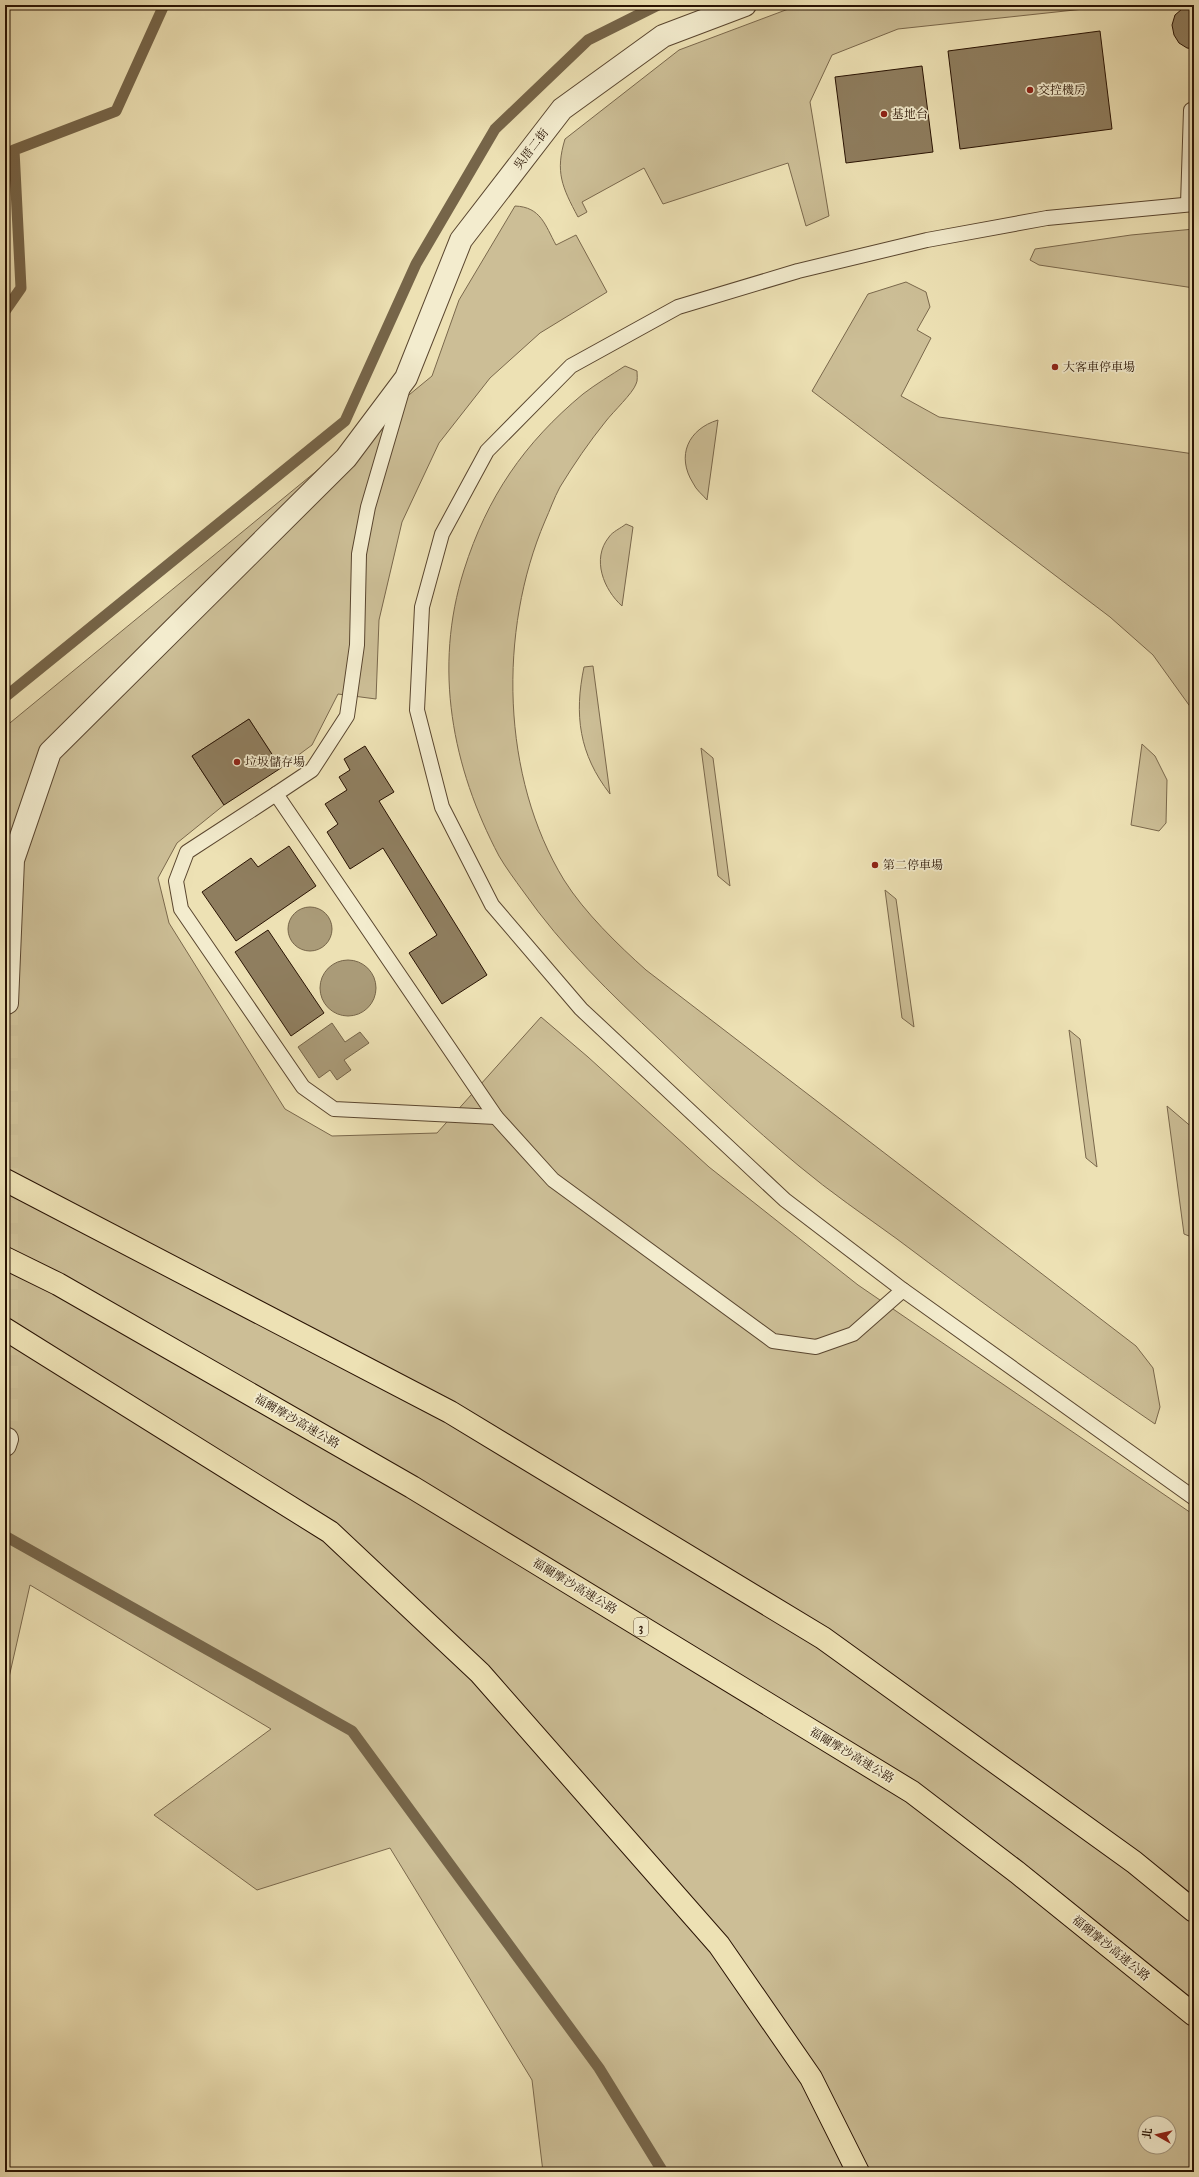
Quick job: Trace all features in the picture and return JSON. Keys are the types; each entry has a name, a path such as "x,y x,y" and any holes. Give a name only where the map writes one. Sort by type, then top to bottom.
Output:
{"highway":[{"path":"5,1180 450,1412 823,1638 1134,1862 1194,1911"},
{"name":"福爾摩沙高速公路","path":"5,1258 58,1284 412,1487 912,1792 1018,1874 1194,2015"},
{"path":"5,1329 330,1532 480,1673 719,1944 811,2078 858,2172"},
{"path":"1134,1862 1194,1893"}],"street":[{"name":"吳厝二街","path":"7,1003 13,860 50,752 346,458 406,378 461,240 562,109 663,36 745,5"}],"lane":[{"path":"1194,110 1191,110 1191,204 1047,218 927,240 798,271 678,307 571,366 487,451 442,534 422,607 417,710 442,807 492,905 581,1009 784,1200 903,1290 1194,1498"},
{"path":"406,378 368,507 359,554 357,645 347,716 312,770 187,852 176,881 181,909 303,1087 334,1109 496,1117"},
{"path":"276,794 496,1117 553,1180 773,1341 816,1347 853,1334 903,1290"}],"shaded area":[{"path":"799,5 1121,5 898,29 832,55 810,102 829,216 806,226 788,163 663,204 644,168 582,202 587,212 578,217 564,188 560,170 565,139 679,50"},
{"path":"515,206 524,207 531,210 541,218 556,245 576,235 607,292 540,333 490,378 439,443 402,522 379,620 376,699 338,694 312,745 281,768 249,719 192,756 224,805 177,843 158,878 169,923 285,1109 332,1136 437,1133 541,1017 588,1057 709,1167 858,1285 1194,1515 1194,2172 543,2172 532,2080 390,1848 257,1890 154,1815 271,1729 30,1585 5,1695 5,727 432,376 459,300"},
{"path":"1194,229 1194,288 1039,265 1030,260 1035,249 1131,235"},
{"path":"906,282 926,292 930,307 917,330 931,338 901,396 939,417 1194,454 1194,712 1153,655 1110,617 812,391 868,294"},
{"path":"625,366 637,371 637,383 588,445 560,487 545,521 530,564 519,609 514,656 513,703 518,750 528,796 543,840 564,880 581,904 613,939 646,970 1136,1346 1153,1368 1160,1407 1155,1424 993,1310 811,1176 781,1151 694,1072 623,1005 588,969 538,912 499,856 469,788 459,752 452,716 449,680 450,644 455,607 464,570 473,543 496,495 525,452 562,413 583,394"},
{"path":"718,420 707,500 696,488 688,473 686,454 692,437 708,424"},
{"path":"626,524 633,527 622,606 610,592 605,583 600,564 604,546 610,535"},
{"path":"593,666 610,794 591,764 582,734 579,701 581,685 584,667"},
{"path":"1142,744 1155,756 1167,780 1166,823 1159,831 1131,825"},
{"path":"701,748 713,758 730,886 718,876"},
{"path":"885,890 896,899 914,1027 902,1018"},
{"path":"310,907 322,911 328,917 332,929 328,941 322,947 310,951 298,947 292,941 288,929 292,917 298,911"},
{"path":"348,960 359,962 368,968 374,977 376,988 374,999 368,1008 359,1014 348,1016 337,1014 328,1008 322,999 320,988 322,977 328,968 337,962"},
{"path":"332,1023 345,1042 360,1032 369,1043 344,1060 351,1070 337,1080 330,1070 319,1078 298,1047"},
{"path":"1069,1030 1080,1039 1097,1167 1086,1158"},
{"path":"1167,1106 1194,1129 1194,1238 1184,1234"}],"building":[{"path":"1191,5 1194,6 1194,49 1187,48 1179,43 1174,35 1172,25 1175,15 1182,9"},
{"name":"交控機房","path":"1100,31 1112,129 960,149 948,51"},
{"name":"基地台","path":"922,66 933,152 846,163 835,77"},
{"name":"垃圾儲存場","path":"249,719 281,768 224,805 192,756"},
{"path":"365,746 394,792 379,801 487,975 442,1004 409,953 437,935 383,848 350,869 327,832 338,824 325,804 347,790 339,777 350,770 344,759"},
{"path":"289,846 316,886 236,941 202,892 251,858 258,867"},
{"path":"268,930 324,1013 291,1036 235,952"}],"waterway":[{"path":"5,311 21,288 14,150 116,111 164,5"},
{"path":"5,697 345,421 416,264 495,129 588,40 658,5"},
{"path":"5,1536 352,1731 599,2068 663,2172"}],"tunnel":[{"path":"7,1003 7,1439"}],"place":[{"name":"交控機房","path":"1030,90"},
{"name":"基地台","path":"884,114"},
{"name":"大客車停車場","path":"1055,367"},
{"name":"垃圾儲存場","path":"237,762"},
{"name":"第二停車場","path":"875,865"}]}
